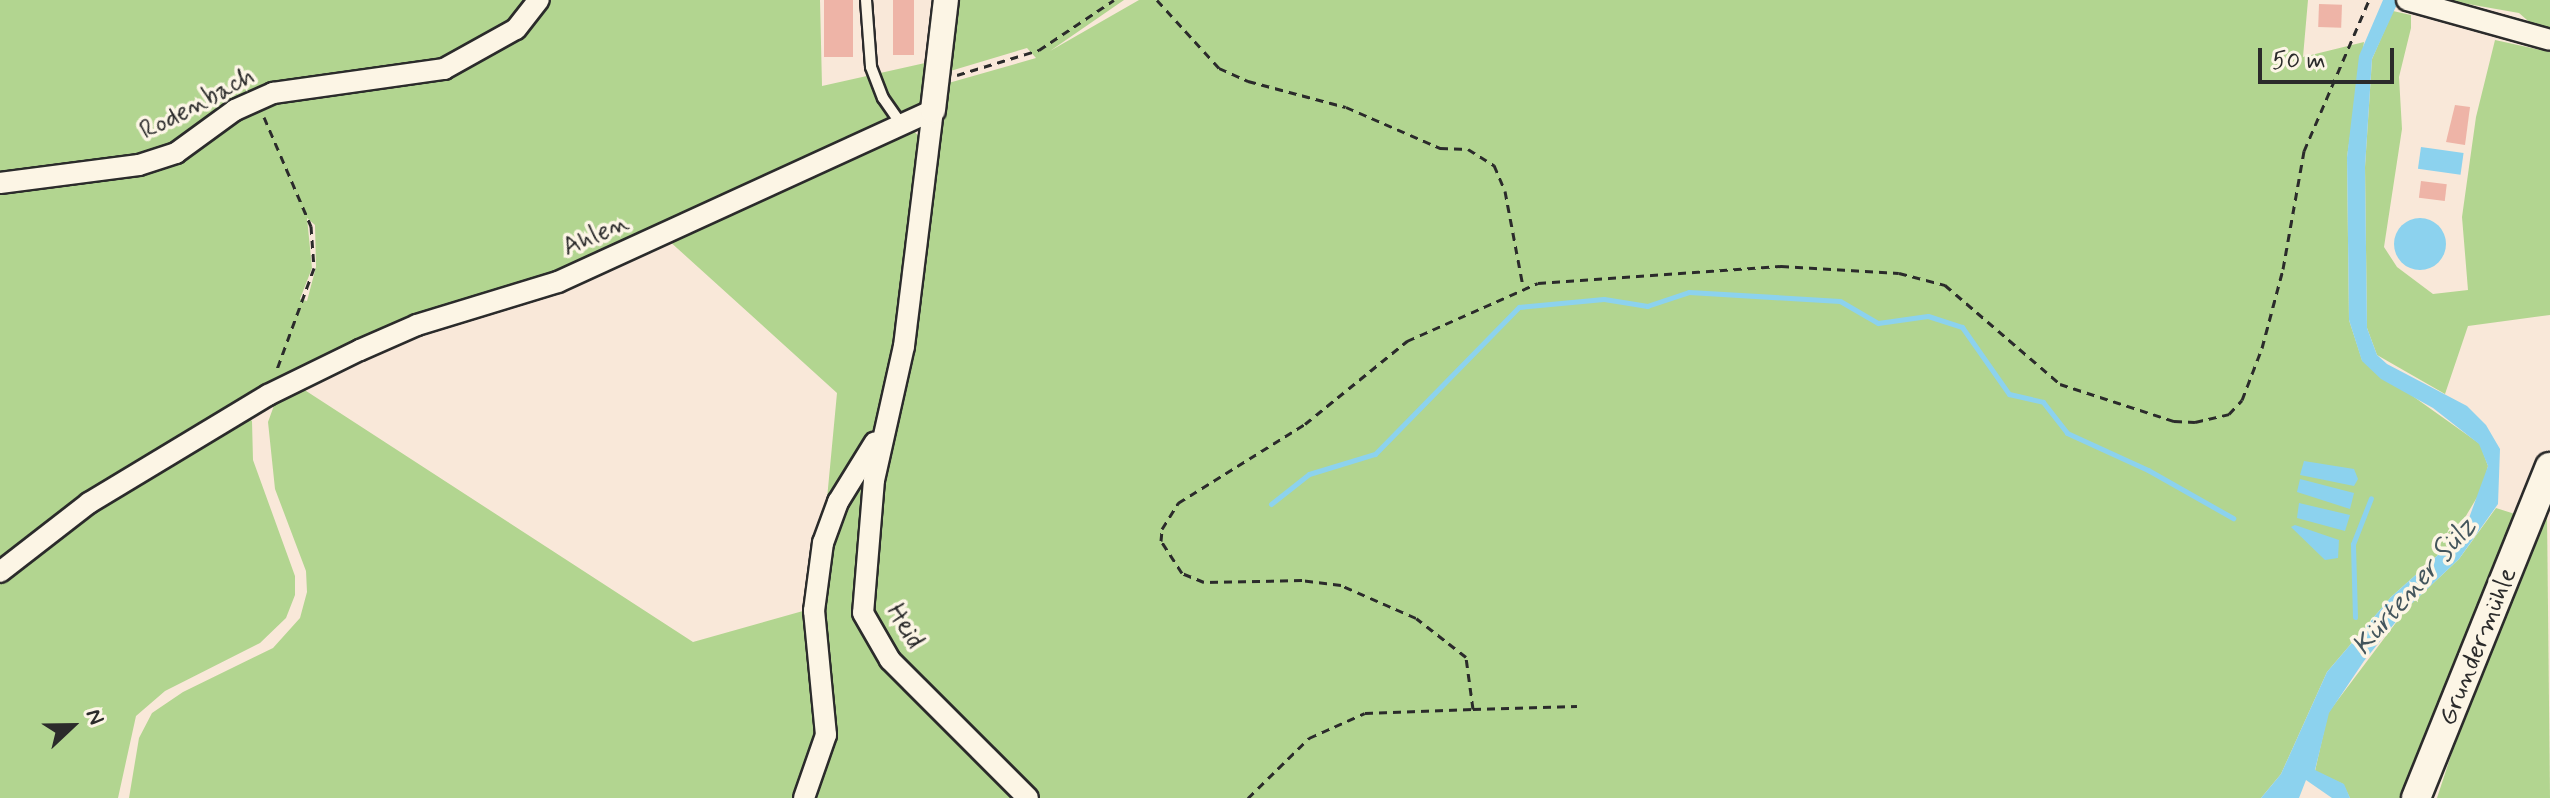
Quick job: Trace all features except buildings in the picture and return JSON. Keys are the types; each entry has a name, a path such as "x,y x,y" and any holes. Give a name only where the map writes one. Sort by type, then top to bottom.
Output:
{"main road":[{"name":"Grundermühle","path":"2416,798 2550,467"}],"street":[{"name":"Rodenbach","path":"0,183 139,165 176,153 257,101 308,86 430,73 457,65 516,29 539,0"},
{"path":"804,798 826,735 814,611 823,543 838,502 882,432 904,346 946,0"},
{"path":"2408,1 2550,40"},
{"name":"Ahlen","path":"0,572 89,503 268,395 417,325 558,282 933,110"},
{"name":"Heid","path":"882,432 863,565 863,613 890,660 1028,798"}],"lane":[{"path":"866,0 874,79 902,126"}],"path":[{"path":"937,80 1039,50 1114,0"},
{"path":"1157,0 1219,68 1248,81 1392,124 1440,148 1468,149 1494,165 1505,191 1523,286"},
{"path":"1473,709 1466,657 1436,629 1377,597 1341,585 1302,580 1204,582 1170,561 1162,529 1178,503 1315,417 1407,341 1523,286 1781,266 1921,276 1945,285 2060,384 2174,421 2220,417 2242,400 2252,377 2283,269 2304,151 2369,0"},
{"path":"257,101 311,226 314,268 268,395"},
{"path":"1248,798 1309,738 1365,713 1577,706"}],"green space":[{"path":"0,0 533,0 521,16 436,64 308,81 138,159 0,175"},
{"path":"546,0 820,0 822,86 925,63 933,66 922,105 557,276 416,320 0,563 0,188 140,170 277,99 429,79","holes":["307,218 315,225 316,267 307,301 300,299 312,268"]},
{"path":"952,0 1124,0 1050,51 1139,0 2308,0 2303,57 2364,42 2347,157 2349,320 2362,360 2480,444 2488,466 2482,489 2448,546 2391,597 2327,672 2281,774 2261,798 1037,798 893,658 868,612 869,565 945,84 1036,58 1027,48 947,72"},
{"path":"2445,0 2550,0 2550,40 2519,13"},
{"path":"2393,11 2411,15 2411,28 2399,77 2402,129 2384,247 2397,267 2433,294 2468,290 2462,217 2476,117 2495,40 2550,52 2550,315 2468,326 2445,394 2377,355 2367,328 2365,167 2372,59"},
{"path":"913,130 922,140 897,344 878,420 825,520 837,393 667,239"},
{"path":"300,387 693,642 810,609 823,733 801,798 129,798 139,738 152,713 183,692 273,648 300,618 307,592 306,571 275,489 268,422 276,400"},
{"path":"248,418 252,421 253,460 295,576 295,595 286,618 260,643 165,691 136,716 118,798 0,798 0,579 94,508"},
{"path":"861,479 868,483 859,616 1019,798 812,798 832,736 820,614 834,523"},
{"path":"2496,508 2518,515 2400,798 2350,798 2343,784 2315,771 2328,713 2407,608 2459,559"},
{"path":"2547,512 2550,798 2437,798 2456,740"}],"water":[{"name":"Kürtener Sülz","path":"2383,0 2399,0 2372,59 2365,167 2367,328 2377,355 2387,364 2467,406 2486,425 2500,449 2498,504 2459,559 2407,608 2364,661 2329,713 2315,770 2344,784 2350,798 2332,798 2306,780 2299,798 2261,798 2281,774 2327,672 2391,597 2448,546 2469,518 2488,466 2479,444 2433,408 2381,379 2362,361 2349,320 2347,157 2359,56"},
{"path":"2421,147 2464,153 2461,175 2418,169"},
{"path":"2420,218 2438,226 2446,244 2438,262 2420,270 2402,262 2394,244 2402,226"},
{"path":"2304,461 2354,469 2358,479 2354,486 2300,475"},
{"path":"2300,479 2354,493 2350,509 2297,492"},
{"path":"2299,503 2350,515 2345,531 2297,518"},
{"path":"2295,525 2339,540 2338,558 2325,560 2291,527"}],"waterway":[{"path":"1271,504 1309,474 1375,454 1519,307 1604,299 1647,306 1689,292 1840,301 1878,323 1928,316 1962,327 2009,394 2043,402 2067,433 2148,470 2233,518"},
{"name":"Kürtener Sülz","path":"2355,617 2353,544 2371,498"}]}
